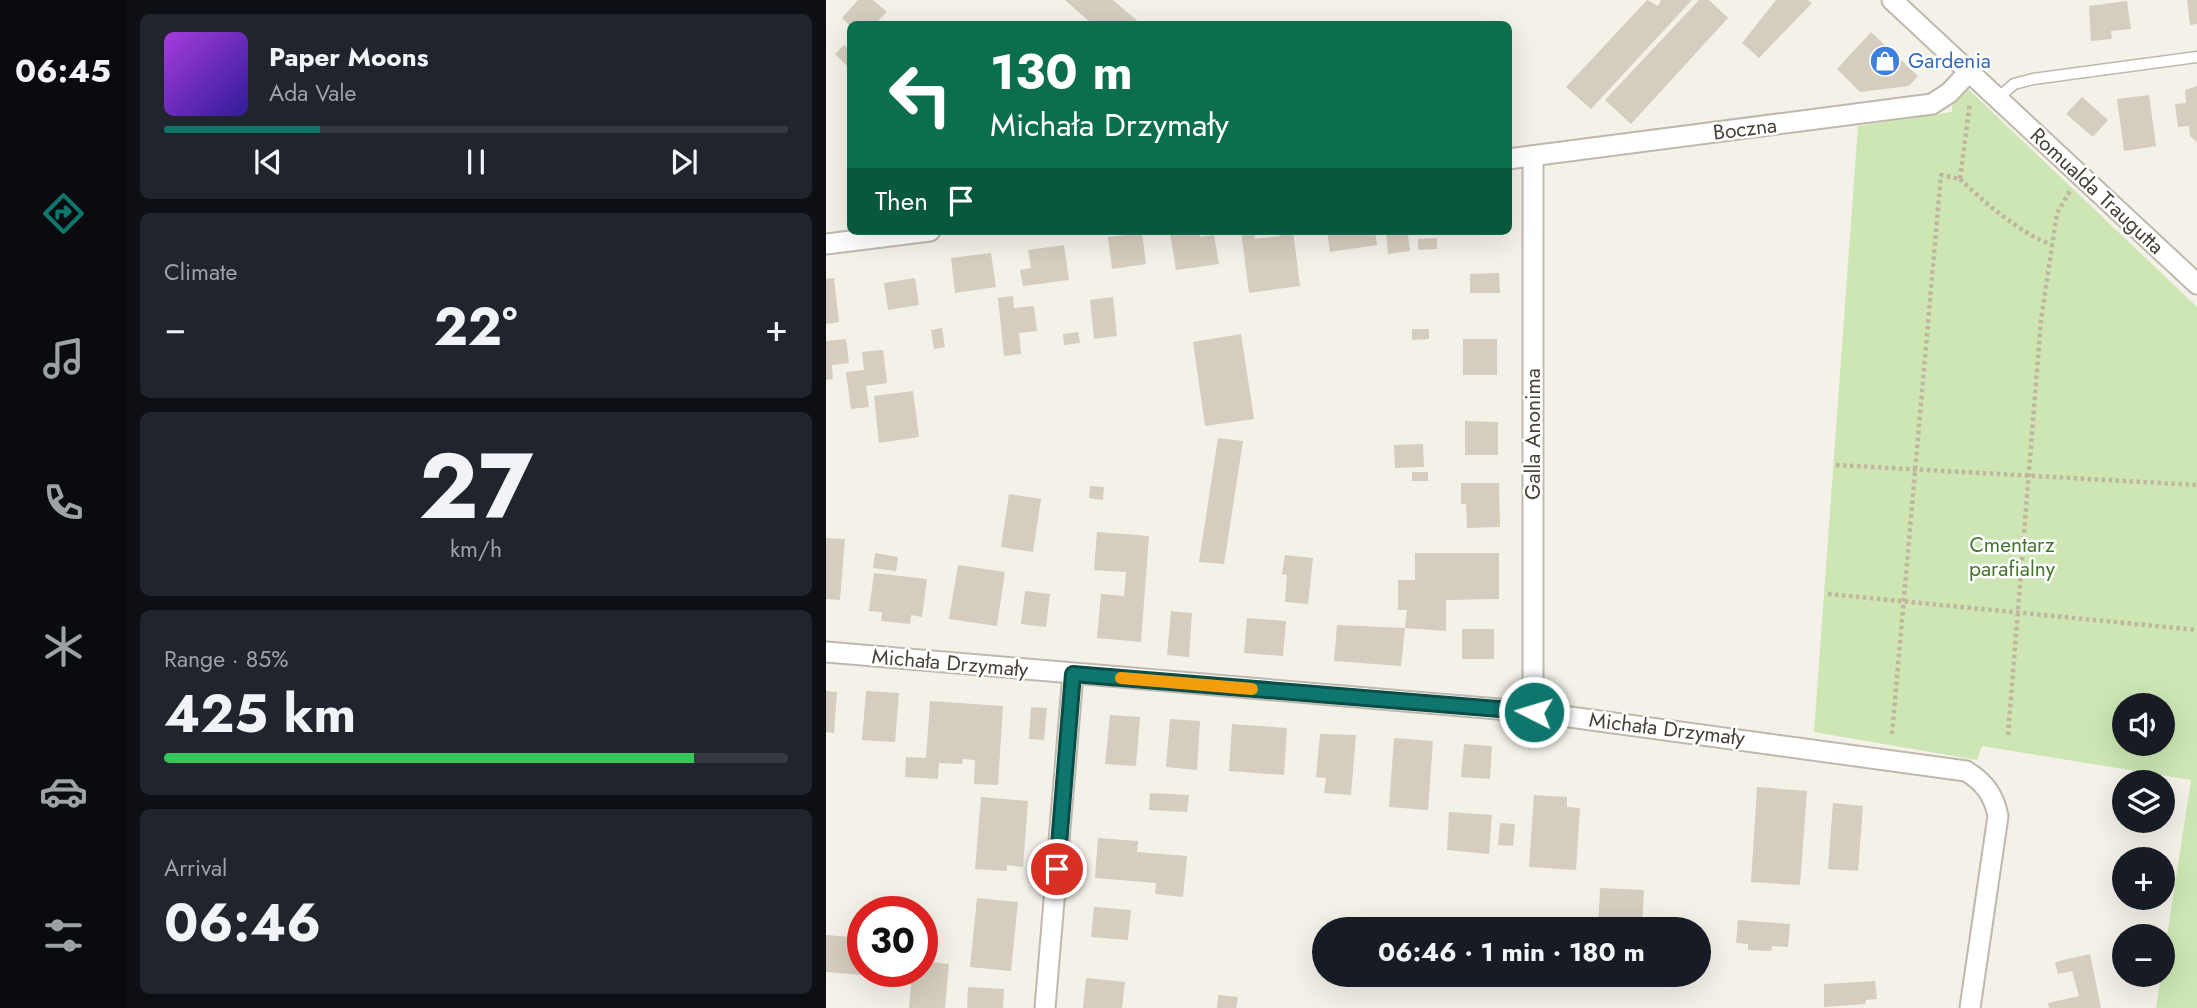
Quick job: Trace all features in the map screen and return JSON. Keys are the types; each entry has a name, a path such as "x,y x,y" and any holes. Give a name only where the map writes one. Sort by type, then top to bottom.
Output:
{"street":[{"name":"Romualda Traugutta","path":"1892,0 2197,285"},
{"name":"Boczna","path":"1512,159 1924,106 1938,101 1969,72"},
{"name":"Galla Anonima","path":"1534,156 1534,712"},
{"path":"826,244 898,235"},
{"name":"Michała Drzymały","path":"826,653 1534,712 1953,767 1977,778 1996,801 1998,830 1970,1008"},
{"path":"1045,1008 1073,674"}],"lane":[{"path":"1998,98 2014,84 2032,79 2197,57"}],"path":[{"path":"1954,87 1970,102 1961,180"},
{"path":"1892,734 1941,175 1961,180 2024,229 2052,245"},
{"path":"2008,735 2041,320 2062,200 2082,177"},
{"path":"1836,465 2197,485"},
{"path":"1828,594 2197,630"}],"green space":[{"name":"Cmentarz parafialny","path":"1966,87 2197,307 2197,1008 2156,1008 2159,987 2175,987 2175,924 2169,924 2171,910 2175,910 2175,884 2191,780 2175,777 2175,770 2130,770 1982,746 1977,760 1814,732 1858,126 1952,112 1953,99"}],"building":[{"path":"858,0 873,0 887,12 878,21 847,23 842,18"},
{"path":"1065,0 1113,0 1138,21 1089,21"},
{"path":"1647,0 1658,6 1661,0 1692,0 1591,109 1566,87"},
{"path":"1699,0 1709,0 1728,18 1631,124 1605,100"},
{"path":"1776,0 1808,0 1812,3 1759,58 1742,43"},
{"path":"2187,0 2197,0 2197,24 2190,25"},
{"path":"2127,1 2131,29 2111,31 2112,39 2091,41 2089,6"},
{"path":"1871,32 1918,76 1909,86 1860,92 1837,69"},
{"path":"844,45 847,48 847,66 835,54"},
{"path":"2197,86 2197,142 2190,136 2189,126 2178,127 2175,104 2186,103 2185,90"},
{"path":"2149,95 2156,146 2124,151 2117,99"},
{"path":"2082,97 2108,120 2093,137 2066,114"},
{"path":"1142,235 1146,264 1112,269 1108,237"},
{"path":"1170,235 1214,235 1219,264 1176,270"},
{"path":"1242,235 1254,235 1255,239 1294,235 1300,286 1249,293"},
{"path":"1328,235 1376,235 1377,245 1330,252"},
{"path":"1386,235 1408,235 1410,251 1388,254"},
{"path":"1437,238 1437,249 1418,250 1418,239"},
{"path":"1064,245 1069,280 1023,286 1020,270 1031,268 1028,250"},
{"path":"991,253 996,287 955,293 951,258"},
{"path":"1499,273 1500,293 1470,293 1470,274"},
{"path":"834,278 839,322 826,324 826,279"},
{"path":"915,278 919,305 888,310 884,283"},
{"path":"1013,296 1014,308 1034,306 1037,331 1019,333 1021,354 1004,356 998,298"},
{"path":"1113,297 1117,336 1094,339 1090,300"},
{"path":"942,328 945,347 934,349 931,330"},
{"path":"1412,329 1429,329 1429,339 1412,340"},
{"path":"1078,332 1080,343 1064,345 1063,334"},
{"path":"1241,334 1254,419 1205,426 1193,342"},
{"path":"846,339 849,363 832,365 833,379 826,380 826,341"},
{"path":"1463,339 1497,339 1497,375 1463,375"},
{"path":"883,350 887,383 866,386 869,407 851,409 846,372 864,370 862,352"},
{"path":"913,391 919,437 879,443 874,396"},
{"path":"1465,421 1498,422 1498,455 1465,455"},
{"path":"1218,438 1243,441 1224,564 1199,562"},
{"path":"1423,444 1424,467 1395,468 1394,445"},
{"path":"1412,472 1428,472 1428,481 1412,481"},
{"path":"1461,483 1499,483 1500,527 1467,528 1466,504 1461,504"},
{"path":"1090,486 1104,487 1103,500 1089,498"},
{"path":"1009,494 1041,499 1033,552 1001,547"},
{"path":"1097,532 1149,536 1141,642 1097,638 1101,594 1124,596 1126,572 1094,570"},
{"path":"826,538 845,539 840,600 826,599"},
{"path":"875,553 898,557 896,571 873,568"},
{"path":"1415,553 1499,553 1499,599 1446,600 1446,631 1405,628 1407,610 1398,610 1398,580 1415,580"},
{"path":"1285,555 1313,558 1308,604 1285,602 1287,575 1282,574"},
{"path":"958,565 1005,572 997,626 949,619"},
{"path":"874,573 927,579 922,617 911,615 910,624 881,621 882,612 869,611"},
{"path":"1025,591 1050,594 1046,627 1021,624"},
{"path":"1171,611 1192,613 1189,657 1167,655"},
{"path":"1247,618 1286,621 1283,656 1244,653"},
{"path":"1337,625 1405,628 1401,666 1334,661"},
{"path":"1462,629 1494,629 1494,659 1462,659"},
{"path":"826,691 837,692 834,733 826,732"},
{"path":"866,691 899,693 895,742 862,740"},
{"path":"930,701 1003,706 998,785 974,784 975,760 963,759 962,764 939,763 938,779 905,777 906,757 926,758"},
{"path":"1031,707 1047,708 1044,740 1029,739"},
{"path":"1110,715 1140,717 1136,766 1105,764"},
{"path":"1170,719 1200,721 1197,770 1166,767"},
{"path":"1232,724 1287,728 1284,775 1229,771"},
{"path":"1320,734 1356,735 1351,795 1324,793 1326,778 1316,777"},
{"path":"1394,738 1433,741 1428,810 1389,807"},
{"path":"1464,744 1492,746 1490,779 1461,777"},
{"path":"1757,787 1807,791 1800,885 1751,882"},
{"path":"1150,793 1189,795 1187,812 1149,810"},
{"path":"1534,795 1567,797 1567,807 1580,808 1576,870 1529,867"},
{"path":"981,797 1028,801 1023,867 1007,865 1007,871 975,869"},
{"path":"1833,803 1863,806 1858,871 1828,869"},
{"path":"1449,812 1492,815 1489,854 1447,850"},
{"path":"1500,823 1515,824 1513,846 1498,845"},
{"path":"1098,838 1138,841 1137,852 1187,856 1183,897 1155,894 1156,883 1095,878"},
{"path":"1600,888 1644,890 1643,917 1599,917"},
{"path":"977,898 1018,902 1011,971 970,967"},
{"path":"1094,907 1131,910 1128,940 1091,937"},
{"path":"1738,920 1790,924 1788,947 1772,946 1771,951 1748,950 1748,944 1736,943"},
{"path":"826,935 847,937 847,974 826,972"},
{"path":"2090,954 2101,1008 2049,1008 2048,1003 2079,996 2072,971 2058,974 2055,962"},
{"path":"938,963 949,964 945,1008 909,1008 911,987 938,987"},
{"path":"1086,978 1125,982 1122,1008 1083,1008"},
{"path":"1875,981 1877,999 1866,1000 1865,1004 1824,1007 1824,984"},
{"path":"968,987 1004,989 1003,1008 967,1008"},
{"path":"1218,995 1238,997 1236,1008 1217,1008"}],"slow traffic":[{"path":"1121,678 1252,689"}],"place":[{"name":"Gardenia","path":"1885,61"}],"route":[{"path":"1057,869 1073,674 1534,712"}]}
